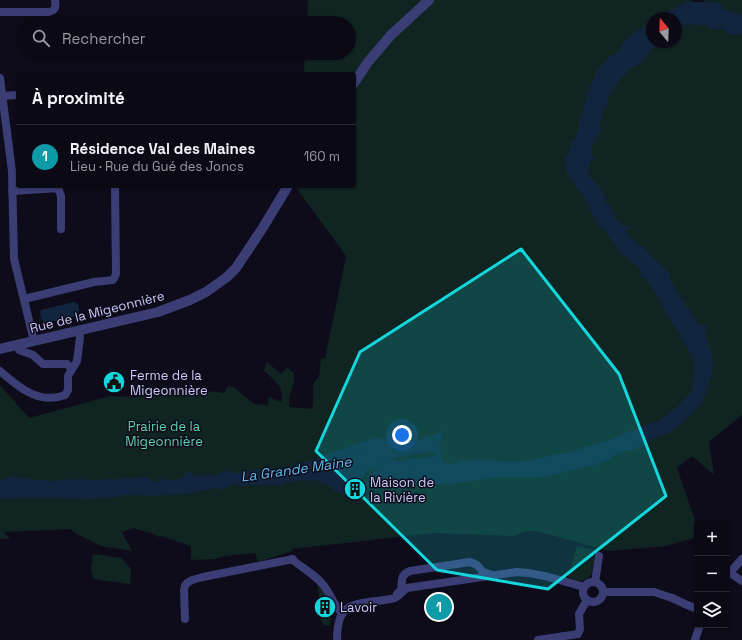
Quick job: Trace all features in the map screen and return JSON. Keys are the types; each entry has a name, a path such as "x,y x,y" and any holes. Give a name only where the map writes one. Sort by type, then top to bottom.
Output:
{"street":[{"path":"0,12 53,11 56,6 55,0"},
{"path":"356,80 368,62 391,35 430,0"},
{"path":"0,78 1,96 12,171 14,259 34,341"},
{"path":"1,96 16,95"},
{"path":"12,191 58,188 61,196 61,229"},
{"path":"24,299 94,282 113,280 116,274 115,188"},
{"name":"Rue de la Migeonnière","path":"0,349 158,312 190,300 219,284 236,268 287,188"},
{"path":"0,371 32,394 52,399 65,395 67,392 68,376 71,368 77,361 80,330"},
{"path":"16,345 19,350 33,355 43,364 67,364 71,368"},
{"path":"595,582 599,556"},
{"path":"185,619 184,590 186,584 192,580 293,558 294,561 323,584 338,610 342,613"},
{"path":"730,572 742,559"},
{"path":"393,598 401,590 402,577 410,571 470,562 477,565 483,572 493,576"},
{"path":"337,640 338,625 342,613 347,608 356,604 397,597 407,588 525,572 584,587"},
{"path":"730,575 742,581"},
{"path":"591,582 595,582 602,587 604,592 598,601 592,602 587,600 583,594 584,587 591,582"},
{"path":"604,592 654,592 694,608"},
{"path":"538,640 578,634 580,629 579,614 587,600"},
{"path":"695,640 699,628"}],"highlighted area":[{"path":"521,249 619,374 666,496 548,589 437,570 316,451 360,352"}],"green space":[{"name":"Prairie de la Migeonnière","path":"308,0 690,0 742,29 742,415 709,442 714,475 692,456 677,468 695,520 694,538 666,546 609,551 537,531 525,531 514,536 434,533 292,549 292,551 258,562 255,553 224,556 215,559 191,560 191,546 161,536 157,537 156,535 134,528 122,532 132,551 101,546 75,533 71,529 4,532 10,539 0,539 0,385 29,418 110,396 137,397 139,389 151,387 194,391 193,389 224,393 228,386 234,387 253,403 268,405 269,397 281,402 282,392 278,384 264,371 267,362 281,374 287,368 294,373 294,383 289,397 289,407 310,409 313,406 313,384 319,377 321,358 325,359 346,256 296,188 356,188 356,72 304,72 305,60 356,60 356,16 307,16"},
{"path":"703,0 742,0 742,27"},
{"path":"577,546 595,550 594,564 591,574 589,578 581,581 568,577"},
{"path":"93,554 122,558 131,569 130,584 93,579 91,568"},
{"path":"317,583 324,591 326,596 320,597 323,610 329,610 327,600 332,606 330,625 324,626 322,623"}],"water":[{"path":"687,2 718,2 721,4 723,9 742,15 742,34 731,35 722,28 709,28 705,25 686,23 682,27 682,12 668,12"},
{"path":"646,25 646,48 654,48 650,50 645,60 637,66 629,69 608,98 607,106 602,115 600,132 592,147 591,156 595,159 590,161 588,169 590,177 603,191 607,204 612,209 618,222 620,222 624,227 628,225 630,227 626,231 631,238 639,246 642,246 670,273 669,276 676,289 699,325 706,325 707,327 705,328 706,337 713,362 711,377 705,396 701,404 687,419 669,433 654,438 636,449 619,453 595,465 544,477 492,478 451,484 420,485 418,483 391,480 376,486 365,486 370,475 378,468 410,459 435,457 435,452 417,453 377,462 368,469 361,481 353,480 351,488 352,495 349,497 334,491 333,488 316,480 286,482 282,485 233,485 219,490 213,487 212,489 189,494 156,496 127,495 88,499 0,499 0,481 12,476 57,481 70,479 100,480 143,477 156,482 166,479 174,480 185,476 185,472 189,471 196,476 216,475 224,471 238,473 255,470 262,471 290,467 375,438 414,441 444,431 439,446 443,462 448,464 453,464 462,459 467,461 526,461 573,451 606,441 657,422 679,405 691,392 695,363 648,281 641,276 641,271 639,268 618,251 605,230 598,225 585,198 570,179 567,173 565,161 571,144 578,131 579,120 597,70 609,57 619,51 627,38"},
{"path":"74,302 78,304 79,309 78,314 74,317 45,323 41,319 41,310"}],"waterway":[{"name":"La Grande Maine","path":"359,460 404,469"}],"place":[{"name":"Ferme de la Migeonnière","path":"114,382"},
{"name":"Maison de la Rivière","path":"355,489"},
{"name":"Lavoir","path":"325,607"},
{"name":"Résidence Val des Maines","path":"439,607"}]}
